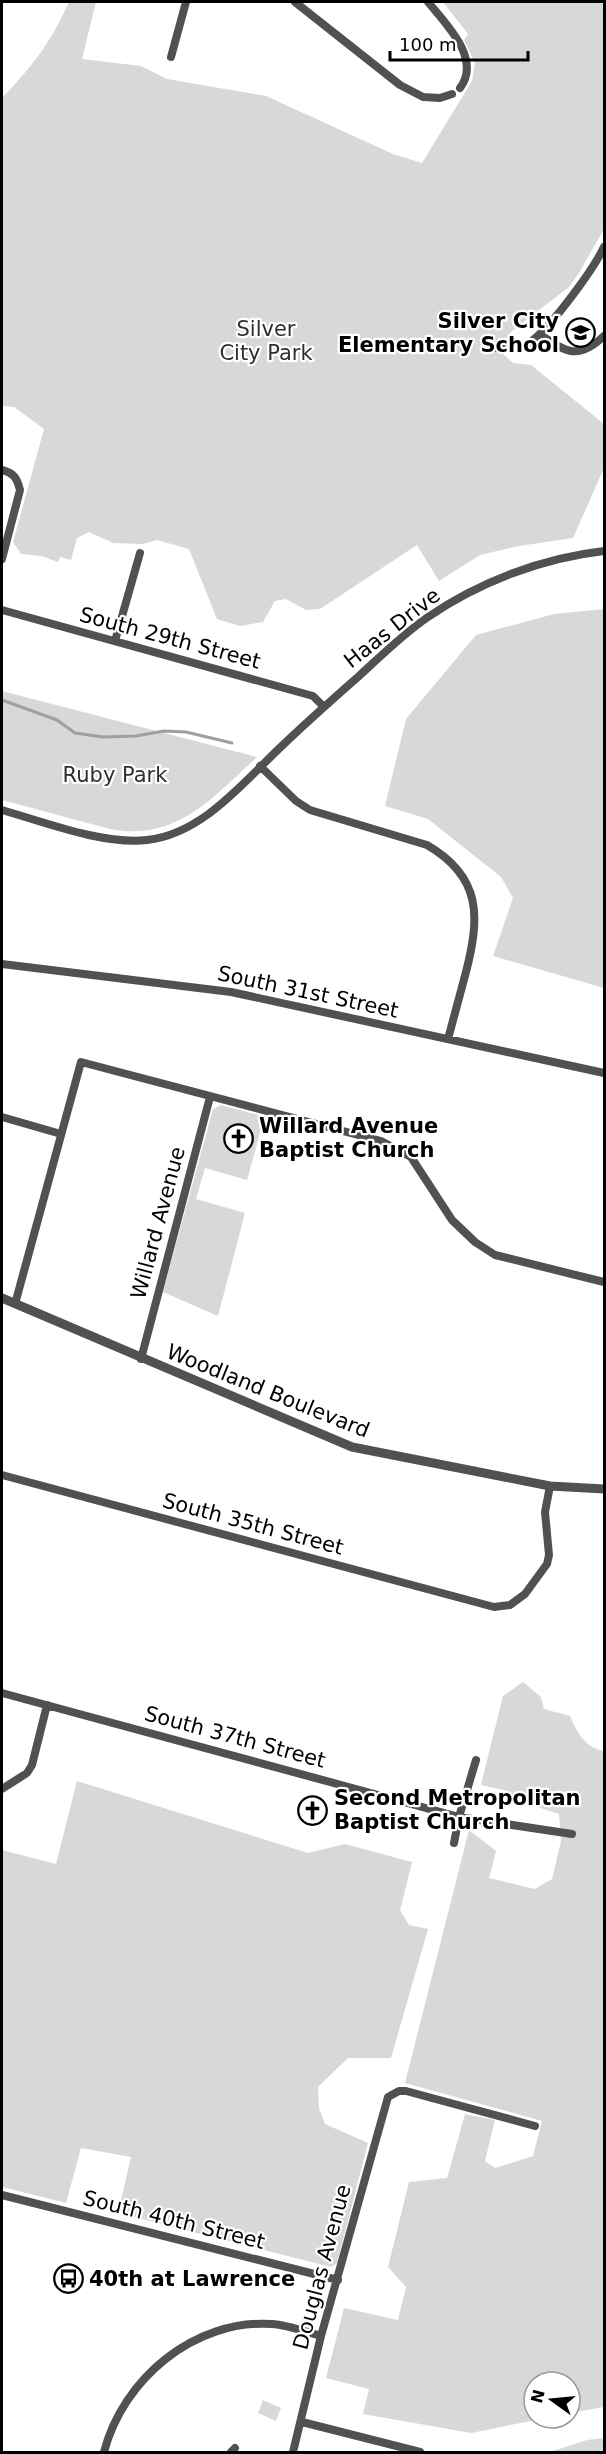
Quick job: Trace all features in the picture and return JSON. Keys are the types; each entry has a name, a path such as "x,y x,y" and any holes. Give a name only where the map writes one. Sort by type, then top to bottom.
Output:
{"street":[{"path":"171,57 186,2"},
{"path":"295,2 400,85 423,97 440,98 452,94"},
{"path":"428,2 456,37 467,60 467,75 460,88"},
{"path":"486,348 523,346 541,335 604,250"},
{"path":"541,335 560,348 572,351 591,349 604,336"},
{"path":"2,470 11,472 17,479 20,490 2,559"},
{"name":"Haas Drive","path":"2,810 105,838 128,841 164,837 185,829 216,808 395,642 428,617 463,596 530,567 569,556 604,551"},
{"path":"115,641 140,553"},
{"name":"South 29th Street","path":"2,610 313,696 324,707"},
{"path":"260,766 296,801 310,810 427,845 442,854 462,876 470,889 475,909 473,943 448,1039"},
{"name":"South 31st Street","path":"2,964 231,992 604,1073"},
{"path":"15,1304 81,1062 381,1141 411,1156 452,1220 475,1242 495,1255 604,1282"},
{"name":"Willard Avenue","path":"141,1359 210,1097"},
{"path":"2,1117 61,1134"},
{"name":"Woodland Boulevard","path":"2,1298 352,1447 550,1486 604,1489"},
{"name":"South 35th Street","path":"2,1475 494,1607 510,1605 525,1594 547,1564 549,1555 545,1512 550,1486"},
{"name":"South 37th Street","path":"2,1693 459,1817 572,1834"},
{"path":"2,1789 27,1773 32,1765 47,1706"},
{"path":"454,1843 459,1817 476,1760"},
{"name":"Douglas Avenue","path":"293,2452 321,2336 384,2106 392,2094 406,2091 535,2126"},
{"name":"South 40th Street","path":"2,2195 338,2280"},
{"path":"104,2452 112,2428 135,2390 162,2361 185,2346 222,2329 260,2324 275,2324 321,2336"},
{"path":"302,2422 420,2452"}],"green space":[{"name":"Silver City Park","path":"69,2 96,2 82,59 141,66 167,79 266,96 393,154 422,163 472,81 475,63 464,40 468,34 443,2 604,2 604,229 569,287 512,331 507,338 504,355 513,363 531,365 604,424 604,468 573,538 519,546 480,555 439,581 417,545 320,609 306,610 286,599 275,601 263,622 240,626 217,619 189,549 157,540 143,544 113,543 89,532 77,538 71,560 60,557 58,562 41,556 21,554 13,542 44,429 14,407 2,406 2,98 23,76 40,53"},
{"path":"604,609 604,988 493,956 513,898 501,877 428,819 385,806 406,719 476,635 554,614"},
{"name":"Ruby Park","path":"2,691 257,757 209,801 174,822 155,829 134,831 110,829 2,800"},
{"path":"221,1105 262,1116 264,1119 247,1180 205,1168 196,1199 245,1213 218,1316 163,1292 213,1109"},
{"path":"523,1682 541,1697 544,1709 570,1716 587,1743 604,1751 604,2407 582,2411 582,2370 522,2370 522,2423 471,2433 363,2414 369,2389 326,2378 344,2308 398,2320 406,2287 388,2267 409,2182 447,2178 465,2114 495,2120 485,2161 495,2168 533,2156 542,2121 405,2083 469,1830 496,1851 489,1878 535,1889 552,1879 561,1841 559,1814 521,1802 508,1791 481,1785 503,1696"},
{"path":"77,1781 308,1853 345,1844 412,1862 400,1910 409,1925 428,1929 391,2058 348,2058 318,2087 319,2108 325,2124 368,2143 337,2263 331,2267 118,2213 131,2157 81,2148 66,2203 2,2187 2,1850 56,1864"},
{"path":"263,2400 281,2408 276,2421 258,2413"},
{"path":"604,2438 604,2452 550,2452 587,2440"}],"waterway":[{"path":"2,700 57,720 75,733 103,737 136,736 164,731 186,732 232,743"}],"place":[{"name":"Silver City Elementary School","path":"580,333"},
{"name":"Willard Avenue Baptist Church","path":"238,1138"},
{"name":"Second Metropolitan Baptist Church","path":"313,1810"},
{"name":"40th at Lawrence","path":"68,2279"}]}
